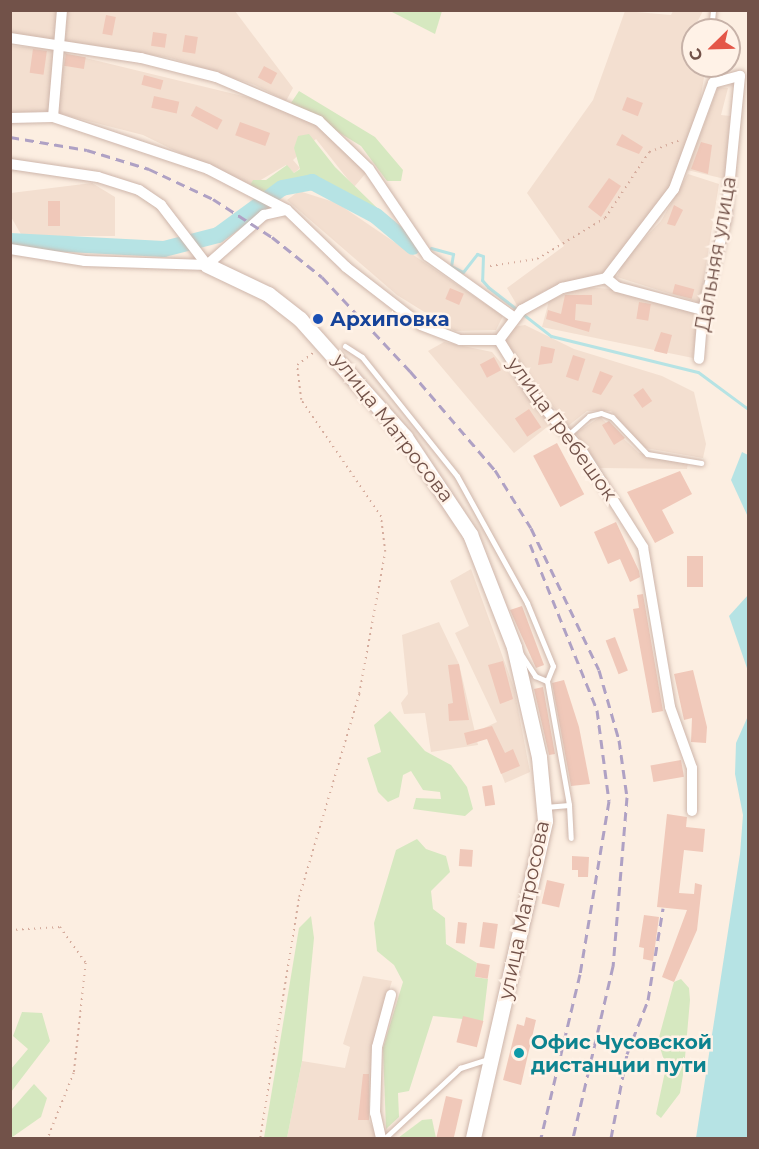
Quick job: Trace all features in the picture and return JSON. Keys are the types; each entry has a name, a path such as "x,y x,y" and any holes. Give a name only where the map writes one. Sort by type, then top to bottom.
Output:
{"street":[{"path":"53,117 62,10"},
{"path":"10,38 60,44 216,77 319,121 369,169 428,256 512,316 562,288 606,278 674,189 701,121 713,83"},
{"name":"Дальняя улица","path":"699,359 703,310 726,219 740,76 713,83"},
{"path":"10,118 53,117 165,151 287,210 346,267 421,325 460,340 499,340"},
{"path":"10,164 98,177 139,190 161,204 193,253 207,265"},
{"path":"10,249 85,261 207,265 264,214 287,210"},
{"name":"улица Матросова","path":"207,265 268,294 325,344 450,497 492,581 514,647 545,807 473,1138"},
{"path":"606,278 617,287 703,310"},
{"name":"улица Гребешок","path":"512,316 499,340 533,395 568,435 643,547 670,707 692,768 692,811"},
{"path":"383,1138 375,1113 377,1047 392,995"}],"lane":[{"path":"712,78 713,83"},
{"path":"345,346 362,357 471,497 511,568 550,660 547,681 569,805 572,838"},
{"path":"568,435 589,416 601,413 612,417 647,454 701,462"},
{"path":"514,647 535,676 547,681"},
{"path":"545,807 569,805"},
{"path":"383,1138 460,1068 490,1059"}],"path":[{"path":"490,266 537,259 605,218 649,152 682,139 701,121"},
{"path":"260,1138 299,897 359,694 385,552 381,517 301,400 297,365 325,344"},
{"path":"10,930 60,927 86,963 74,1073 48,1138"}],"shaded area":[{"path":"11,11 60,11 59,41 11,34"},
{"path":"67,11 235,11 293,88 286,101 255,85 171,58 65,41"},
{"path":"625,11 671,15 673,11 703,11 699,18 681,18 681,78 704,78 697,118 676,178 609,271 544,291 518,307 507,288 564,246 527,193 593,100"},
{"path":"11,46 56,49 49,111 11,113"},
{"path":"65,53 263,101 317,123 366,173 354,187 316,139 293,160 300,168 294,173 286,165 249,187 143,135 57,113"},
{"path":"718,87 728,88 721,115 730,116 725,179 687,170"},
{"path":"688,174 719,184 700,303 617,277 624,260 661,221"},
{"path":"92,183 115,197 115,236 22,236 11,217 11,193"},
{"path":"299,191 337,203 503,316 496,330 455,331 397,295 287,200"},
{"path":"580,287 614,289 698,312 693,358 542,327 549,301"},
{"path":"525,325 574,349 662,376 694,392 706,444 703,458 645,448 611,411 587,411 568,426 503,341 513,327"},
{"path":"444,342 492,352 551,424 514,453 428,351"},
{"path":"600,417 639,453 688,463 687,469 600,468 576,433"},
{"path":"471,569 514,688 530,772 505,783 484,728 497,722 455,633 469,626 450,581"},
{"path":"439,622 459,664 478,745 431,752 425,713 404,714 401,703 408,694 402,635"},
{"path":"363,976 392,981 376,1032 369,1105 369,1120 378,1138 287,1138 302,1061 345,1068 350,1047 343,1044"}],"green space":[{"path":"390,11 442,11 435,34"},
{"path":"299,91 375,137 403,170 401,181 387,181 361,146 291,103"},
{"path":"309,134 335,167 404,234 396,241 364,215 309,185 262,192 249,187 253,180 266,180 287,165 294,173 300,169 294,148 298,136"},
{"path":"390,711 425,751 451,765 467,787 473,809 465,816 413,809 416,798 441,799 440,792 423,790 411,771 403,775 399,797 388,802 378,792 367,758 381,752 374,725"},
{"path":"417,839 426,849 446,856 450,872 431,891 433,909 445,918 446,944 477,963 475,977 488,979 483,1021 433,1016 409,1091 398,1093 399,1117 386,1129 383,1048 403,982 394,965 377,951 374,923 396,850"},
{"path":"311,916 314,938 302,1061 287,1138 264,1138 299,928"},
{"path":"681,979 689,988 690,1000 684,1069 680,1093 661,1118 656,1114 666,1067 658,1041 674,982"},
{"path":"22,1012 42,1013 50,1041 11,1092 11,1069 28,1049 13,1036"},
{"path":"34,1084 47,1098 41,1117 11,1138 11,1110"},
{"path":"432,1119 436,1138 398,1138 422,1120"}],"water":[{"path":"742,452 748,455 748,517 731,480"},
{"path":"748,595 748,671 729,616"},
{"path":"748,716 748,1138 696,1138 740,854 743,815 735,774 736,743"}],"building":[{"path":"106,15 116,17 112,36 102,34"},
{"path":"153,32 167,34 165,48 151,46"},
{"path":"185,35 198,37 195,54 182,52"},
{"path":"33,49 47,51 44,75 30,73"},
{"path":"66,54 86,57 84,69 64,66"},
{"path":"264,66 277,73 271,85 258,77"},
{"path":"144,75 163,80 161,90 141,85"},
{"path":"154,96 179,102 177,114 151,108"},
{"path":"627,97 643,103 638,116 622,110"},
{"path":"196,106 222,120 217,130 191,116"},
{"path":"240,122 270,133 265,146 235,135"},
{"path":"622,134 643,147 639,154 616,145"},
{"path":"701,142 712,145 708,174 691,169"},
{"path":"609,178 621,186 601,217 588,207"},
{"path":"48,201 60,201 60,226 48,226"},
{"path":"674,205 683,210 675,226 667,224"},
{"path":"675,284 694,289 692,299 672,294"},
{"path":"450,288 464,294 459,305 445,299"},
{"path":"565,295 592,295 592,305 576,304 575,320 591,323 589,332 546,319 548,310 561,314"},
{"path":"639,302 651,304 648,321 636,319"},
{"path":"661,332 672,335 667,354 654,351"},
{"path":"541,346 555,349 552,363 538,365"},
{"path":"573,355 585,359 578,381 566,377"},
{"path":"494,357 501,370 487,378 480,365"},
{"path":"600,371 613,376 601,395 592,392"},
{"path":"643,388 652,401 642,408 633,395"},
{"path":"529,409 541,427 527,437 515,419"},
{"path":"609,421 625,438 614,445 602,425"},
{"path":"557,443 584,494 560,507 533,456"},
{"path":"680,471 692,494 662,510 674,533 655,543 627,492"},
{"path":"616,522 639,571 640,577 630,582 620,559 608,564 594,532"},
{"path":"687,556 703,556 703,587 687,587"},
{"path":"643,594 663,711 652,713 633,609 639,608 637,595"},
{"path":"522,606 544,665 536,668 510,610"},
{"path":"615,637 628,671 619,674 606,641"},
{"path":"503,661 513,699 500,704 488,665"},
{"path":"459,664 469,720 449,721 448,704 453,703 448,665"},
{"path":"693,670 707,727 706,743 691,742 692,718 684,720 674,674"},
{"path":"564,680 579,727 590,784 571,786 552,683"},
{"path":"543,687 555,754 549,755 534,689"},
{"path":"492,726 505,753 513,749 520,766 501,774 487,739 467,745 464,733"},
{"path":"681,760 684,777 653,782 650,765"},
{"path":"492,785 495,805 485,806 482,787"},
{"path":"667,814 687,817 686,827 705,829 703,852 684,850 679,893 694,894 695,883 702,885 697,930 674,982 662,977 687,910 657,907"},
{"path":"460,849 473,850 472,867 459,866"},
{"path":"572,856 589,857 588,877 578,877 578,870 572,870"},
{"path":"547,880 565,884 559,907 542,903"},
{"path":"644,915 659,917 653,961 643,959 644,948 639,947"},
{"path":"458,922 467,923 465,944 456,943"},
{"path":"483,922 498,924 494,949 480,947"},
{"path":"477,963 490,965 488,979 475,977"},
{"path":"463,1016 483,1021 477,1047 456,1042"},
{"name":"Офис Чусовской дистанции пути","path":"526,1017 536,1020 521,1085 503,1080 517,1024 524,1026"},
{"path":"363,1074 369,1074 369,1120 358,1120"},
{"path":"446,1096 463,1100 454,1138 436,1138"}],"waterway":[{"name":"Архиповка","path":"10,241 164,249 218,235 282,188 312,182 376,216 413,247"},
{"name":"Архиповка","path":"431,248 453,254 451,266 463,272 477,254 483,256 482,280 551,336 698,372 748,409"}],"railway":[{"path":"10,137 87,150 149,169 213,199 272,237 322,277 410,371 495,470 531,528 599,670 619,740 627,797 613,966 573,1138"},
{"path":"530,544 597,710 609,801 580,974 541,1138"},
{"path":"611,1138 627,1054 648,1000 663,908"}],"place":[{"name":"Архиповка","path":"318,319"},
{"name":"Офис Чусовской дистанции пути","path":"519,1053"}]}
